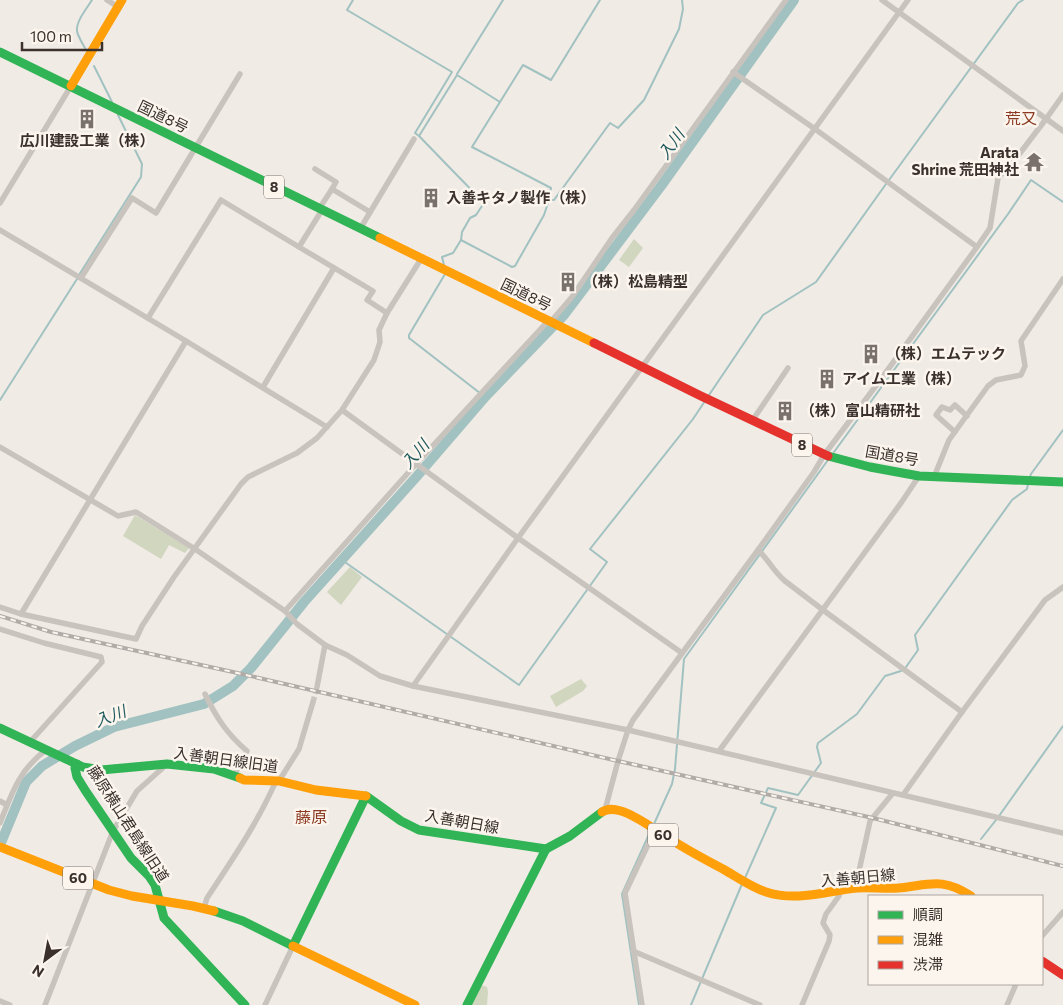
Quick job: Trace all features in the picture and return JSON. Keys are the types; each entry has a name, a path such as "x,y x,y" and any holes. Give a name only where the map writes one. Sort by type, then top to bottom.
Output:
{"main road":[{"path":"71,86 120,3"},
{"name":"国道8号","path":"0,52 824,455 870,467 920,476 1063,482"},
{"name":"入善朝日線旧道","path":"0,728 83,767 101,770 167,764 214,769 244,780 278,781 316,790 366,796"},
{"name":"藤原横山君島線旧道","path":"73,762 77,777 131,858 155,884 164,918 245,1005"},
{"path":"366,796 293,946 415,1005"},
{"name":"入善朝日線","path":"366,796 401,821 419,830 546,849"},
{"name":"入善朝日線","path":"605,810 610,809 623,812 767,893 785,896 808,896 855,888 896,888 941,883 955,886 969,895"},
{"path":"467,1005 546,849 570,836 605,810"},
{"name":"60","path":"0,847 92,884 132,896 204,908 243,921 293,946"},
{"path":"1043,961 1063,975"}],"street":[{"path":"107,0 120,3"},
{"path":"285,611 416,464 572,297 612,238 786,0"},
{"path":"882,0 1063,131"},
{"path":"413,686 908,0"},
{"path":"734,73 815,129 977,247"},
{"path":"81,278 132,198 156,213 240,74"},
{"path":"0,203 71,86"},
{"path":"605,810 618,761 633,720 977,247 990,228 998,178 1014,161 1063,96"},
{"path":"360,229 414,139"},
{"path":"299,247 336,182 315,169"},
{"path":"332,189 370,212"},
{"path":"148,318 221,200 373,291 367,300 387,313"},
{"path":"0,230 328,427"},
{"path":"0,607 21,614 136,639 142,626 174,577 241,484 248,477 298,453 317,438 342,410 374,360 380,342 379,330 387,313 421,259"},
{"path":"263,387 334,268"},
{"path":"934,477 949,440 988,386 996,380 1021,375 1025,366 1021,341 1063,280"},
{"path":"21,614 186,341"},
{"path":"752,421 788,368"},
{"path":"955,432 936,415 942,407 950,410 955,405 967,416"},
{"path":"342,410 682,654"},
{"path":"0,447 118,516 136,512 196,549 285,611 297,624 325,645 347,655 380,676 413,686 628,730 1063,833"},
{"path":"719,751 920,476"},
{"path":"758,550 780,578 962,712"},
{"path":"903,795 1045,600 1063,587"},
{"path":"0,629 44,643 101,657 102,662 30,742"},
{"path":"317,687 325,645"},
{"path":"205,694 226,730 247,751 234,776"},
{"path":"204,908 207,898 246,839 278,781 299,749 313,702"},
{"path":"0,823 22,773 37,757 48,751"},
{"path":"45,1005 113,831 137,791 167,764"},
{"path":"855,888 868,826 893,792"},
{"path":"0,801 7,805"},
{"path":"642,1005 625,893 655,830"},
{"path":"802,1005 829,941 830,935 823,923 826,914 839,896 840,891"},
{"path":"1043,935 1063,912"},
{"path":"265,1005 293,946"},
{"path":"633,951 760,1005"},
{"path":"1007,1005 1016,985"},
{"path":"0,1001 10,1005"}],"green space":[{"path":"634,239 643,248 629,267 619,260"},
{"path":"135,515 189,548 185,553 169,545 161,559 123,536"},
{"path":"350,567 362,577 341,605 327,592"},
{"path":"581,679 587,686 583,691 556,707 550,696"},
{"path":"481,985 487,987 487,1005 470,1005"}],"waterway":[{"path":"86,50 78,36 77,27 92,0"},
{"path":"353,0 347,10 452,72 415,133 484,203 476,215 470,218 462,232 461,240 453,253 442,257 444,265"},
{"path":"457,74 503,0"},
{"path":"549,200 551,188 472,147 523,65 551,80 600,0"},
{"path":"461,240 512,267 515,266 544,215 549,200 554,200 610,123 618,128 644,100 679,29 683,9 682,0"},
{"name":"入川","path":"0,845 26,782 42,766 75,746 114,727 204,704 233,686 251,668 304,602 485,397 564,315 661,186 794,0"},
{"path":"889,180 1018,3 1023,0"},
{"path":"94,66 112,102"},
{"path":"419,136 457,75 500,102"},
{"path":"79,275 141,177 142,164 118,115"},
{"path":"834,452 1031,180 1063,202"},
{"path":"709,395 763,315 816,282 886,184"},
{"path":"445,274 409,338 485,397"},
{"path":"0,400 77,279"},
{"path":"342,560 519,685 607,562 590,549 693,419 705,401"},
{"path":"1030,477 1063,430"},
{"path":"654,824 672,784 675,769 684,659 828,460"},
{"path":"745,878 776,808 761,803 768,788 798,795 821,763 817,747 818,743 857,714 885,676 901,671 906,667 918,650 915,635 1012,500 1027,489 1028,484"},
{"path":"999,816 1063,726"},
{"path":"981,839 996,820"},
{"path":"639,1005 622,894 651,830"},
{"path":"691,1005 742,884"}],"tunnel":[{"path":"313,702 317,687"}],"railway":[{"path":"0,616 51,632 873,818 1063,866"}],"traffic: fast":[{"path":"0,52 380,238"},
{"path":"828,456 870,467 919,476 1063,482"},
{"path":"0,728 83,767 101,770 167,764 214,769 240,778"},
{"path":"77,764 75,768 77,777 85,790 131,858 155,885 164,918 245,1005"},
{"path":"214,911 243,921 293,946 366,796 401,821 419,830 546,849 570,836 602,812"},
{"path":"467,1005 546,849"}],"traffic: slow":[{"path":"71,86 122,0"},
{"path":"380,238 594,343"},
{"path":"240,778 244,780 279,781 316,790 366,796"},
{"path":"602,812 613,809 633,816 749,885 778,895 800,896 857,888 898,888 928,884 952,886 969,895"},
{"path":"0,847 109,890 214,911"},
{"path":"293,946 415,1005"}],"traffic: jam":[{"path":"594,343 828,456"},
{"path":"1043,962 1063,975"}],"place":[{"name":"広川建設工業（株）","path":"87,119"},
{"name":"Arata Shrine 荒田神社","path":"1034,162"},
{"name":"入善キタノ製作（株）","path":"431,198"},
{"name":"（株）松島精型","path":"568,282"},
{"name":"（株）エムテック","path":"871,354"},
{"name":"アイム工業（株）","path":"827,379"},
{"name":"（株）富山精研社","path":"785,411"}],"district":[{"name":"荒又","path":"1021,118"},
{"name":"藤原","path":"311,817"}]}
